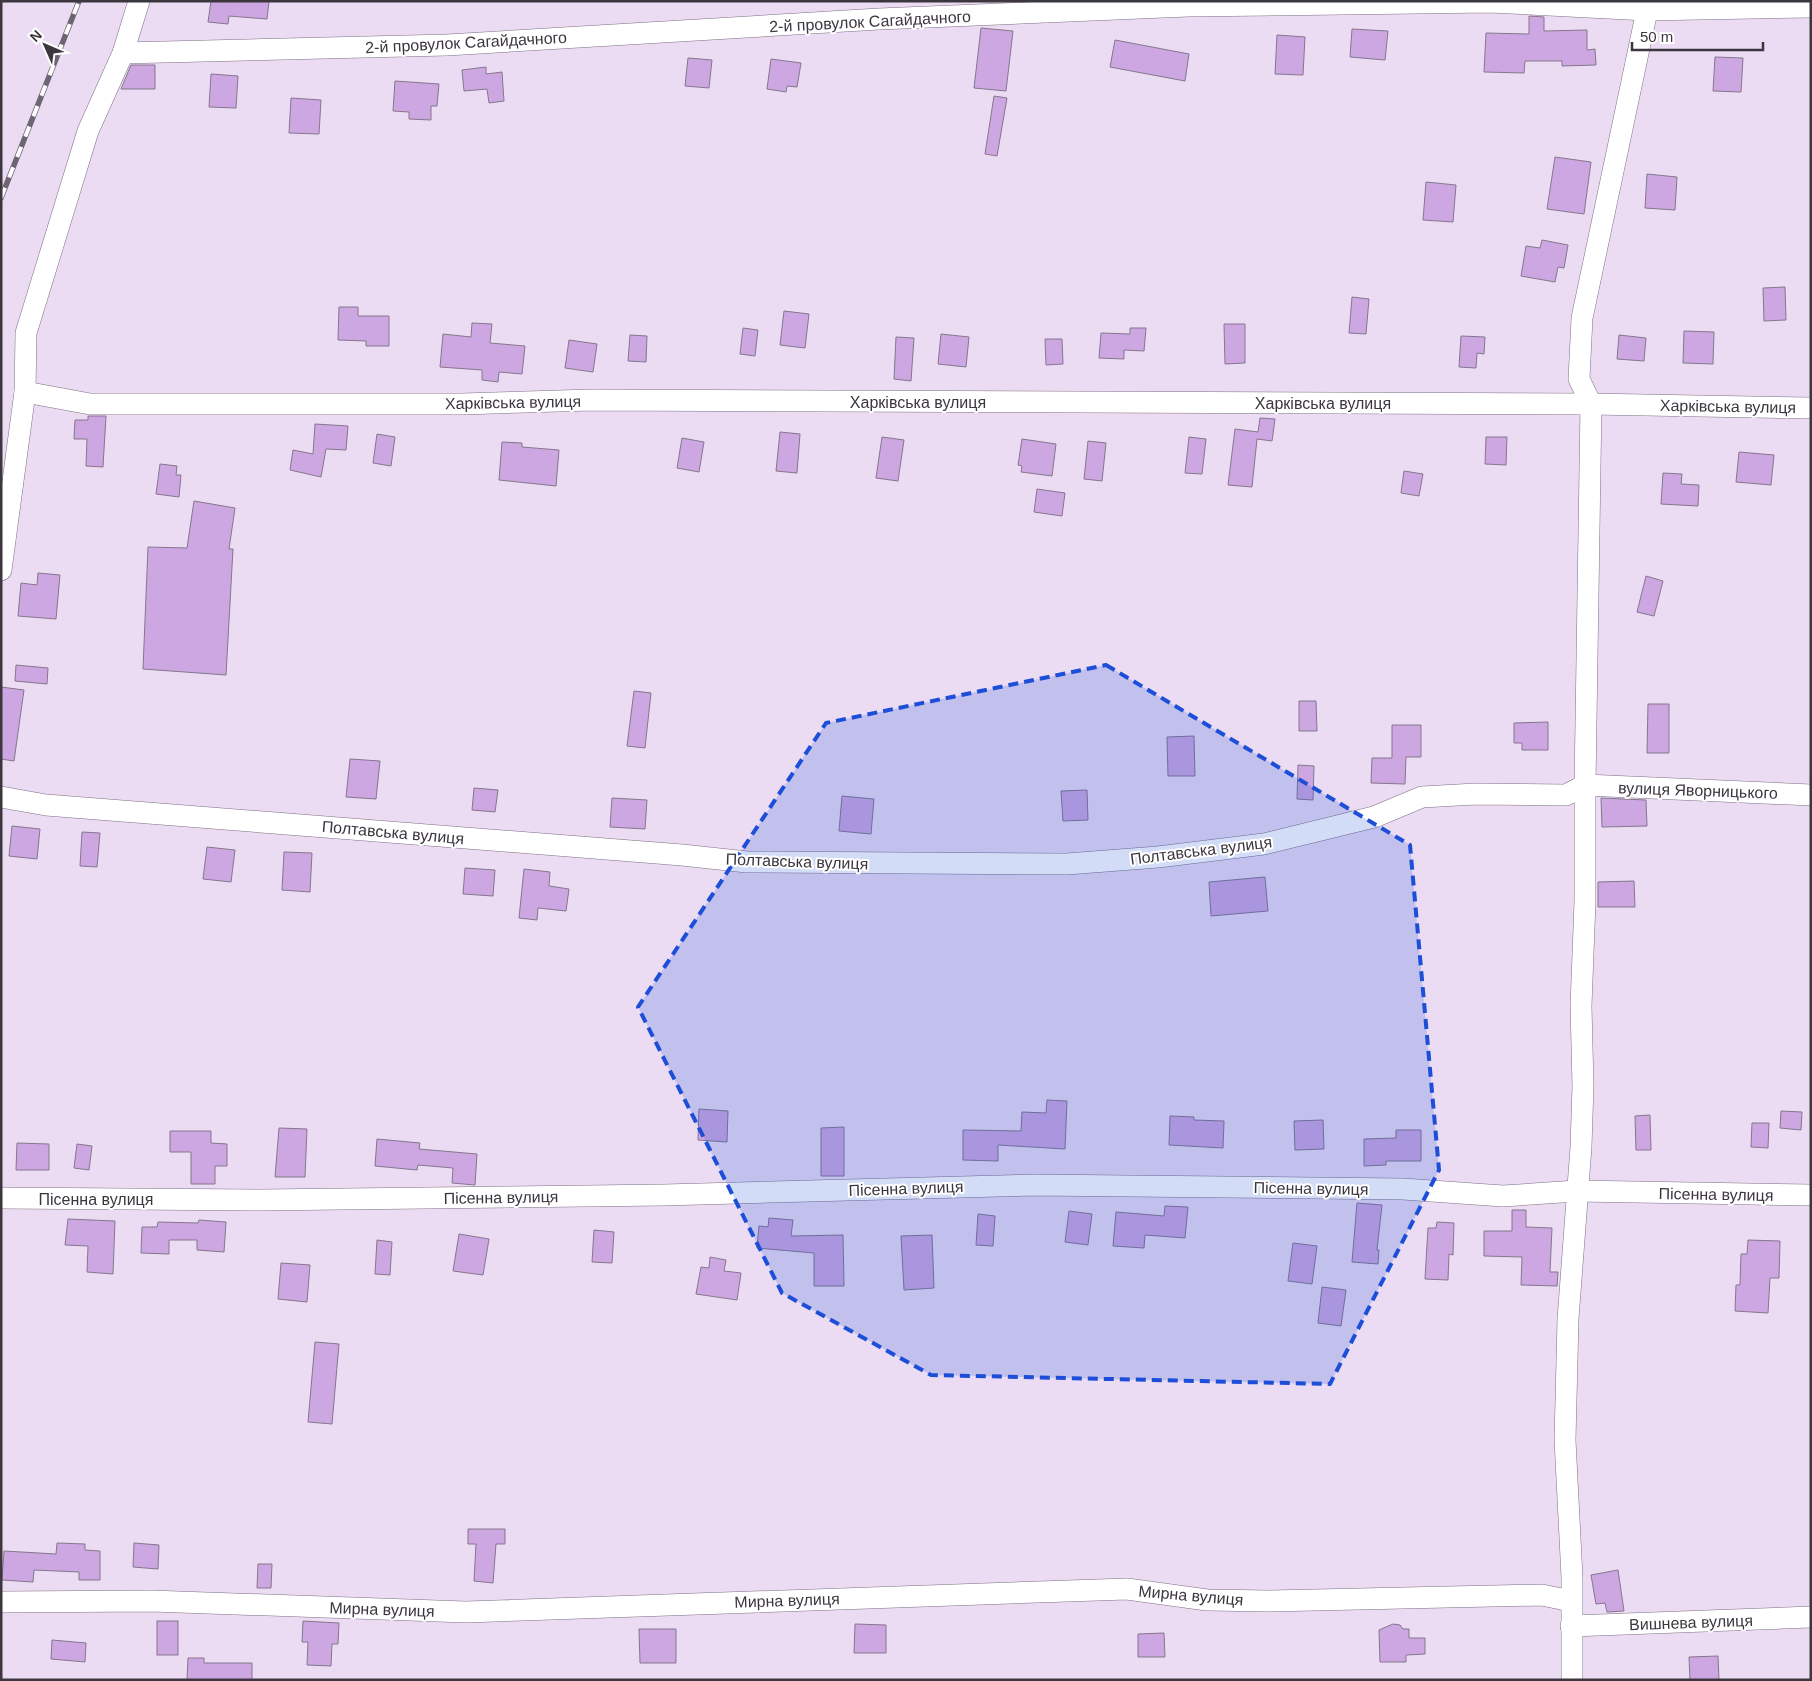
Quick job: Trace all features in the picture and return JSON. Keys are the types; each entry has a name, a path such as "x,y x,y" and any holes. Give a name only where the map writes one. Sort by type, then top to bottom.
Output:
{"street":[{"path":"1,570 26,392 26,333 88,131 123,53 139,1"},
{"name":"2-й провулок Сагайдачного","path":"123,53 447,45 879,19 1188,6 1490,2 1811,7"},
{"path":"1572,1680 1572,1577 1565,1440 1568,1319 1583,1086 1581,1006 1586,901 1585,785 1591,404 1579,379 1582,318 1648,5"},
{"name":"Харківська вулиця","path":"26,392 90,404 462,404 592,400 1591,404 1811,408"},
{"name":"вулиця Яворницького","path":"1585,785 1811,795"},
{"name":"Полтавська вулиця","path":"1,797 46,805 682,855 747,862 1067,864 1158,857 1264,844 1365,819 1422,797 1476,794 1566,795 1585,785"},
{"name":"Пісенна вулиця","path":"1,1198 261,1200 664,1194 1035,1184 1403,1189 1503,1196 1577,1191 1811,1195"},
{"name":"Мирна вулиця","path":"1,1602 151,1601 466,1612 1128,1589 1216,1600 1278,1601 1542,1595 1571,1601"},
{"name":"Вишнева вулиця","path":"1571,1626 1811,1617"}],"highlighted area":[{"path":"1106,665 1410,845 1439,1170 1330,1384 931,1375 782,1293 638,1007 826,723"}],"building":[{"path":"211,1 269,1 267,19 229,16 228,24 208,22"},
{"path":"1529,16 1544,17 1544,31 1587,30 1587,50 1595,49 1596,65 1562,66 1562,61 1525,61 1524,73 1484,72 1486,33 1529,34"},
{"path":"981,28 1013,31 1006,91 974,88"},
{"path":"1352,29 1388,31 1385,60 1350,57"},
{"path":"1277,35 1305,37 1303,75 1275,74"},
{"path":"1115,40 1189,54 1185,81 1110,67"},
{"path":"1715,57 1743,58 1741,92 1713,91"},
{"path":"688,58 712,60 709,88 685,86"},
{"path":"771,59 801,63 797,87 787,86 786,92 767,89"},
{"path":"131,65 155,65 155,89 121,89"},
{"path":"486,67 486,74 502,72 504,101 489,103 487,89 464,91 462,70"},
{"path":"211,74 238,76 236,108 209,107"},
{"path":"395,81 439,84 437,106 431,106 431,120 409,119 409,112 393,111"},
{"path":"994,96 1007,98 997,156 985,154"},
{"path":"291,98 321,100 319,134 289,133"},
{"path":"1555,157 1591,162 1584,214 1547,209"},
{"path":"1647,174 1677,177 1675,210 1645,208"},
{"path":"1426,182 1456,185 1453,222 1423,220"},
{"path":"1542,240 1568,245 1564,268 1558,267 1555,282 1521,276 1526,246 1540,248"},
{"path":"1785,287 1786,320 1764,321 1763,288"},
{"path":"1352,297 1369,299 1366,334 1349,333"},
{"path":"339,307 358,307 358,316 389,316 389,346 366,346 366,341 338,340"},
{"path":"784,311 809,314 805,348 780,345"},
{"path":"472,323 492,324 490,343 525,346 522,374 499,372 498,382 482,380 482,370 440,367 443,334 471,337"},
{"path":"1224,324 1245,324 1245,363 1225,364"},
{"path":"743,328 758,330 755,356 740,354"},
{"path":"1130,328 1146,328 1144,351 1124,350 1124,359 1099,358 1101,333 1130,334"},
{"path":"1684,331 1714,332 1713,364 1683,363"},
{"path":"941,334 969,337 966,367 938,364"},
{"path":"630,335 647,336 646,362 628,361"},
{"path":"1619,335 1646,338 1644,361 1617,359"},
{"path":"1461,336 1485,337 1484,354 1477,353 1476,368 1459,367"},
{"path":"896,337 914,338 911,381 894,379"},
{"path":"1045,339 1062,339 1063,364 1046,365"},
{"path":"569,340 597,344 593,372 565,368"},
{"path":"88,416 106,416 103,467 86,466 87,439 74,439 75,420 88,420"},
{"path":"1260,418 1275,419 1272,441 1257,439 1252,487 1228,485 1235,429 1258,432"},
{"path":"315,424 348,426 346,450 326,449 321,477 290,470 293,450 313,454"},
{"path":"780,432 800,434 797,473 776,471"},
{"path":"377,434 395,437 391,466 373,463"},
{"path":"882,437 904,440 898,481 876,478"},
{"path":"1189,437 1206,439 1202,474 1185,473"},
{"path":"1486,437 1507,437 1506,465 1485,464"},
{"path":"682,438 704,442 699,472 677,468"},
{"path":"1022,439 1056,444 1052,476 1021,472 1022,466 1018,465"},
{"path":"1088,441 1106,443 1102,481 1084,479"},
{"path":"502,442 522,443 522,447 559,450 556,486 499,480"},
{"path":"1739,452 1774,455 1771,485 1736,482"},
{"path":"160,464 177,466 176,475 181,475 179,497 156,494"},
{"path":"1404,471 1423,474 1419,496 1401,493"},
{"path":"1663,473 1682,474 1681,484 1699,485 1698,506 1661,504"},
{"path":"1037,489 1065,493 1062,516 1034,512"},
{"path":"194,501 235,508 229,549 233,549 226,675 143,669 148,547 187,548"},
{"path":"38,573 60,575 56,619 18,616 21,583 37,585"},
{"path":"1646,576 1663,581 1654,616 1637,612"},
{"path":"16,665 48,668 47,684 15,681"},
{"path":"1,687 24,690 14,761 1,759"},
{"path":"634,691 651,693 645,748 627,746"},
{"path":"1299,701 1316,701 1317,731 1299,731"},
{"path":"1648,704 1669,704 1669,753 1647,753"},
{"path":"1548,722 1548,750 1522,750 1522,743 1514,743 1514,723"},
{"path":"1392,725 1421,725 1421,757 1406,757 1405,784 1371,783 1372,758 1392,758"},
{"path":"1194,736 1195,776 1168,776 1167,737"},
{"path":"350,759 380,761 376,799 346,797"},
{"path":"1298,765 1314,766 1313,800 1297,799"},
{"path":"474,788 498,790 495,812 472,810"},
{"path":"1087,790 1088,820 1063,821 1061,791"},
{"path":"842,796 874,799 871,834 839,831"},
{"path":"612,798 647,800 645,829 610,827"},
{"path":"1601,798 1646,800 1647,826 1602,827"},
{"path":"12,826 40,829 37,859 9,856"},
{"path":"82,832 100,833 97,867 80,866"},
{"path":"207,847 235,850 231,882 203,879"},
{"path":"284,852 312,853 310,892 282,890"},
{"path":"465,868 495,870 493,896 463,894"},
{"path":"524,869 550,872 549,886 569,889 566,911 538,908 537,920 519,918"},
{"path":"1265,877 1268,911 1211,916 1209,882"},
{"path":"1634,881 1635,907 1598,907 1598,882"},
{"path":"1047,1100 1067,1101 1065,1149 998,1145 998,1161 963,1160 963,1130 1021,1131 1022,1112 1046,1113"},
{"path":"699,1109 728,1111 727,1142 698,1140"},
{"path":"1781,1111 1802,1112 1801,1130 1780,1128"},
{"path":"1650,1115 1651,1150 1636,1150 1635,1116"},
{"path":"1170,1116 1194,1117 1194,1120 1224,1121 1223,1148 1169,1145"},
{"path":"1323,1120 1324,1149 1295,1150 1294,1121"},
{"path":"1752,1123 1769,1123 1768,1148 1751,1147"},
{"path":"844,1127 844,1176 821,1176 821,1128"},
{"path":"279,1128 307,1129 305,1177 275,1177"},
{"path":"1396,1130 1421,1130 1421,1161 1386,1161 1386,1165 1364,1166 1364,1139 1396,1138"},
{"path":"170,1131 211,1131 211,1143 227,1144 227,1166 215,1166 215,1184 191,1184 191,1152 170,1152"},
{"path":"377,1139 420,1143 419,1149 477,1154 475,1185 452,1183 453,1168 418,1165 417,1170 375,1166"},
{"path":"17,1143 49,1144 49,1170 16,1170"},
{"path":"77,1144 92,1146 89,1170 74,1168"},
{"path":"1357,1203 1382,1205 1377,1250 1379,1250 1378,1264 1352,1262"},
{"path":"1165,1206 1188,1207 1185,1238 1145,1235 1144,1248 1113,1246 1116,1212 1164,1216"},
{"path":"1512,1210 1526,1210 1526,1227 1552,1228 1550,1272 1558,1272 1557,1286 1521,1285 1522,1257 1484,1256 1484,1231 1512,1231"},
{"path":"1069,1211 1092,1214 1088,1245 1065,1242"},
{"path":"978,1214 995,1216 993,1246 976,1245"},
{"path":"769,1218 793,1220 791,1236 843,1235 844,1286 814,1286 814,1253 757,1248 759,1226 768,1227"},
{"path":"68,1219 115,1221 113,1274 87,1272 88,1246 65,1245"},
{"path":"199,1220 226,1222 224,1252 197,1250 197,1240 169,1240 169,1254 141,1253 142,1227 157,1227 158,1222 198,1223"},
{"path":"1437,1222 1454,1223 1453,1255 1449,1254 1448,1280 1425,1279 1428,1228 1436,1228"},
{"path":"594,1230 614,1232 612,1263 592,1262"},
{"path":"459,1234 489,1239 483,1275 453,1271"},
{"path":"932,1235 934,1288 904,1290 901,1236"},
{"path":"377,1240 392,1242 390,1275 375,1274"},
{"path":"1748,1240 1780,1241 1779,1278 1770,1278 1768,1313 1735,1311 1736,1285 1740,1285 1741,1254 1747,1254"},
{"path":"1293,1243 1317,1246 1312,1284 1288,1281"},
{"path":"710,1257 726,1260 724,1271 741,1273 737,1300 696,1294 701,1267 709,1268"},
{"path":"281,1263 310,1265 307,1302 278,1299"},
{"path":"1322,1287 1346,1290 1341,1326 1318,1323"},
{"path":"315,1342 339,1344 332,1424 308,1422"},
{"path":"468,1529 505,1529 505,1544 496,1544 493,1583 474,1581 476,1544 468,1544"},
{"path":"57,1543 85,1544 85,1550 100,1551 100,1580 79,1580 79,1572 34,1570 33,1582 2,1580 4,1551 56,1554"},
{"path":"134,1543 159,1545 158,1569 133,1567"},
{"path":"258,1564 272,1564 271,1588 257,1588"},
{"path":"1618,1570 1624,1611 1607,1612 1605,1603 1596,1604 1591,1575"},
{"path":"157,1621 178,1621 178,1655 157,1655"},
{"path":"303,1621 339,1623 338,1644 332,1644 331,1666 307,1665 308,1642 302,1642"},
{"path":"855,1624 886,1625 886,1653 854,1653"},
{"path":"1393,1624 1400,1625 1403,1629 1409,1629 1409,1638 1425,1638 1425,1654 1406,1655 1406,1662 1380,1662 1379,1630"},
{"path":"639,1629 676,1629 676,1663 640,1663"},
{"path":"1164,1633 1165,1657 1138,1657 1138,1634"},
{"path":"52,1640 86,1643 85,1662 51,1659"},
{"path":"1718,1656 1719,1680 1690,1680 1689,1657"},
{"path":"188,1658 204,1658 204,1663 252,1663 252,1680 187,1680"}],"railway":[{"path":"1,198 79,1"}]}
